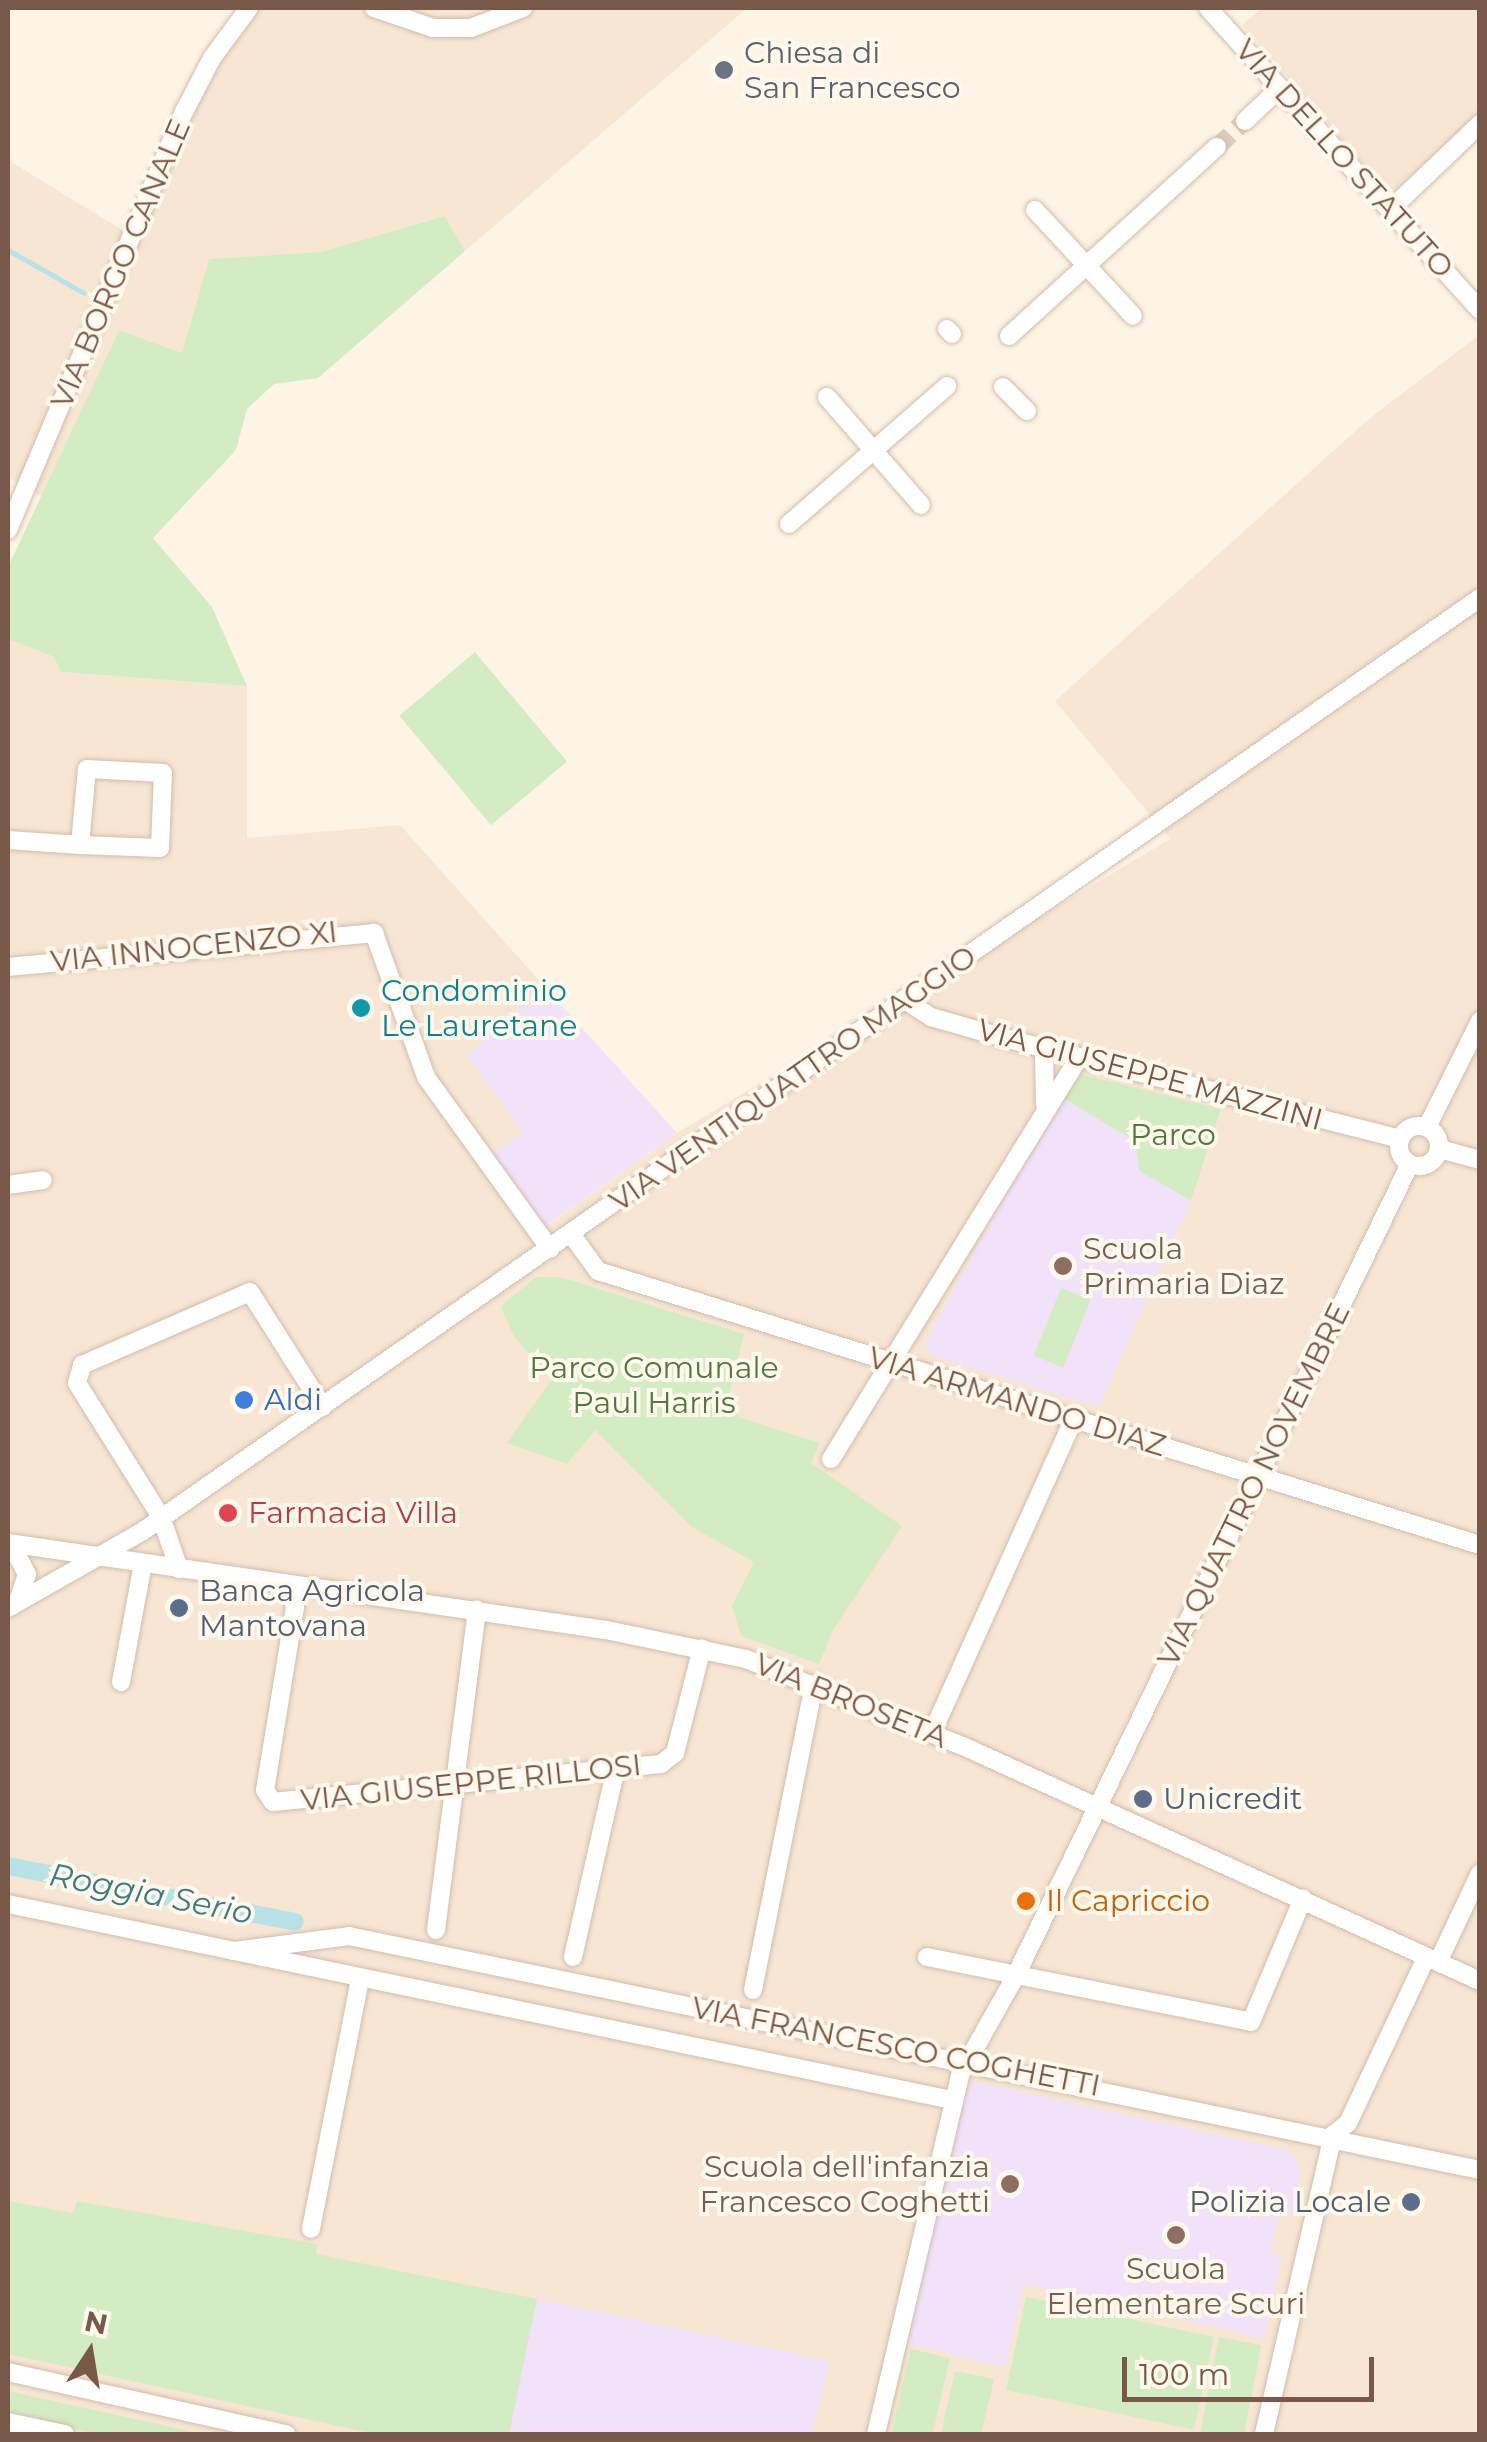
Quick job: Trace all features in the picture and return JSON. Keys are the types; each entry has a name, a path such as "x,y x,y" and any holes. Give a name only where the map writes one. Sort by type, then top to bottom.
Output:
{"street":[{"name":"VIA BORGO CANALE","path":"8,530 184,112 212,58 249,8"},
{"path":"374,8 433,28 471,28 522,8"},
{"name":"VIA DELLO STATUTO","path":"1206,10 1480,310"},
{"path":"1245,121 1280,88"},
{"path":"1391,209 1475,128"},
{"path":"1009,336 1217,147"},
{"path":"1036,210 1133,316"},
{"path":"789,524 947,386"},
{"path":"1003,387 1026,411"},
{"path":"828,397 921,505"},
{"name":"VIA VENTIQUATTRO MAGGIO","path":"13,1605 104,1558 1480,598"},
{"path":"8,840 80,845 160,848 163,773 87,769 80,845"},
{"name":"VIA INNOCENZO XI","path":"8,967 357,930 374,933 426,1077 550,1249"},
{"name":"VIA GIUSEPPE MAZZINI","path":"904,999 931,1016 1044,1049 1400,1139"},
{"path":"1427,1127 1480,1022"},
{"path":"1044,1049 1045,1105"},
{"path":"832,1459 1045,1105 1078,1058"},
{"path":"1427,1127 1410,1128 1400,1139 1400,1154 1410,1164 1428,1165 1440,1148"},
{"path":"1427,1127 1440,1148 1480,1160"},
{"name":"VIA QUATTRO NOVEMBRE","path":"876,2434 952,2100 1410,1164"},
{"path":"8,1185 44,1180"},
{"name":"VIA ARMANDO DIAZ","path":"572,1234 598,1271 1480,1545"},
{"path":"179,1568 161,1518 77,1382 82,1365 250,1292 323,1407"},
{"path":"932,1732 1073,1420"},
{"name":"VIA BROSETA","path":"9,1544 477,1610 702,1648 814,1684 932,1732 1480,1982"},
{"name":"VIA BROSETA","path":"9,1544 27,1574 13,1605"},
{"path":"122,1682 143,1564"},
{"name":"VIA GIUSEPPE RILLOSI","path":"290,1585 295,1607 265,1790 273,1802 615,1772 672,1758 702,1648"},
{"path":"436,1930 451,1786 477,1610"},
{"path":"753,1990 814,1684"},
{"path":"573,1957 615,1772"},
{"path":"1264,2434 1333,2136 1348,2123 1480,1873"},
{"path":"927,1958 1251,2022 1303,1898"},
{"name":"VIA FRANCESCO COGHETTI","path":"8,1904 952,2100"},
{"name":"VIA FRANCESCO COGHETTI","path":"234,1951 349,1936 1333,2136 1480,2170"},
{"path":"312,1940 313,1967"},
{"path":"311,2229 360,1980"},
{"path":"8,2372 286,2434"},
{"path":"8,2422 65,2434"}],"shaded area":[{"path":"238,8 747,8 465,251 443,216 321,252 209,259 182,353 119,330 42,497 8,477 8,160 127,233 205,55"},
{"path":"1262,8 1479,8 1479,112 1391,195 1242,25"},
{"path":"1479,335 1479,2434 8,2434 8,639 54,657 61,672 247,686 247,838 400,825 553,996 535,995 524,1132 544,1228 677,1133 1170,839 1055,701 1369,419","holes":["1075,1074 1221,1109 1191,1201 1099,1407 925,1343"]},
{"path":"535,995 553,996 677,1133 543,1228 490,1157 523,1132 467,1056"},
{"name":"Scuola Primaria Diaz","path":"1059,1096 1136,1141 1139,1171 1191,1201 1099,1407 933,1356 925,1343"},
{"path":"972,2081 1287,2150 1297,2160 1300,2179 1293,2213 1279,2216 1271,2252 1282,2255 1264,2338 1024,2284 1005,2367 908,2344 962,2088"},
{"path":"537,2299 830,2361 812,2434 509,2434"}],"green space":[{"path":"444,216 465,251 318,378 274,384 247,409 236,450 153,538 212,607 247,686 61,672 54,657 8,639 8,567 119,330 182,353 209,259 321,252"},
{"path":"475,652 567,762 491,825 399,716"},
{"name":"Parco","path":"1076,1073 1221,1109 1191,1201 1139,1171 1135,1141 1059,1096"},
{"name":"Parco Comunale Paul Harris","path":"536,1277 560,1277 744,1334 726,1405 741,1418 820,1443 811,1463 902,1526 833,1630 819,1664 741,1636 732,1606 754,1562 692,1527 595,1430 567,1464 507,1443 553,1378 514,1337 501,1306"},
{"path":"1061,1288 1091,1300 1063,1368 1034,1356"},
{"path":"8,2201 73,2213 77,2201 317,2244 316,2254 537,2299 509,2434 375,2434 8,2354"},
{"path":"1026,2297 1214,2337 1194,2430 1006,2390"},
{"path":"1219,2337 1261,2345 1244,2434 1200,2434"},
{"path":"911,2349 950,2358 932,2434 891,2434"},
{"path":"955,2371 994,2379 981,2434 941,2434"},
{"path":"8,2391 203,2434 98,2434 8,2415"}],"waterway":[{"path":"8,250 84,293"},
{"name":"Roggia Serio","path":"8,1866 295,1922"}],"tunnel":[{"path":"1217,147 1245,121"}],"place":[{"name":"Chiesa di San Francesco","path":"724,70"},
{"name":"Condominio Le Lauretane","path":"361,1008"},
{"name":"Scuola Primaria Diaz","path":"1063,1266"},
{"name":"Aldi","path":"244,1400"},
{"name":"Farmacia Villa","path":"228,1513"},
{"name":"Banca Agricola Mantovana","path":"179,1608"},
{"name":"Unicredit","path":"1143,1799"},
{"name":"Il Capriccio","path":"1026,1901"},
{"name":"Scuola dell'infanzia Francesco Coghetti","path":"1010,2184"},
{"name":"Polizia Locale","path":"1411,2202"},
{"name":"Scuola Elementare Scuri","path":"1176,2235"}]}
